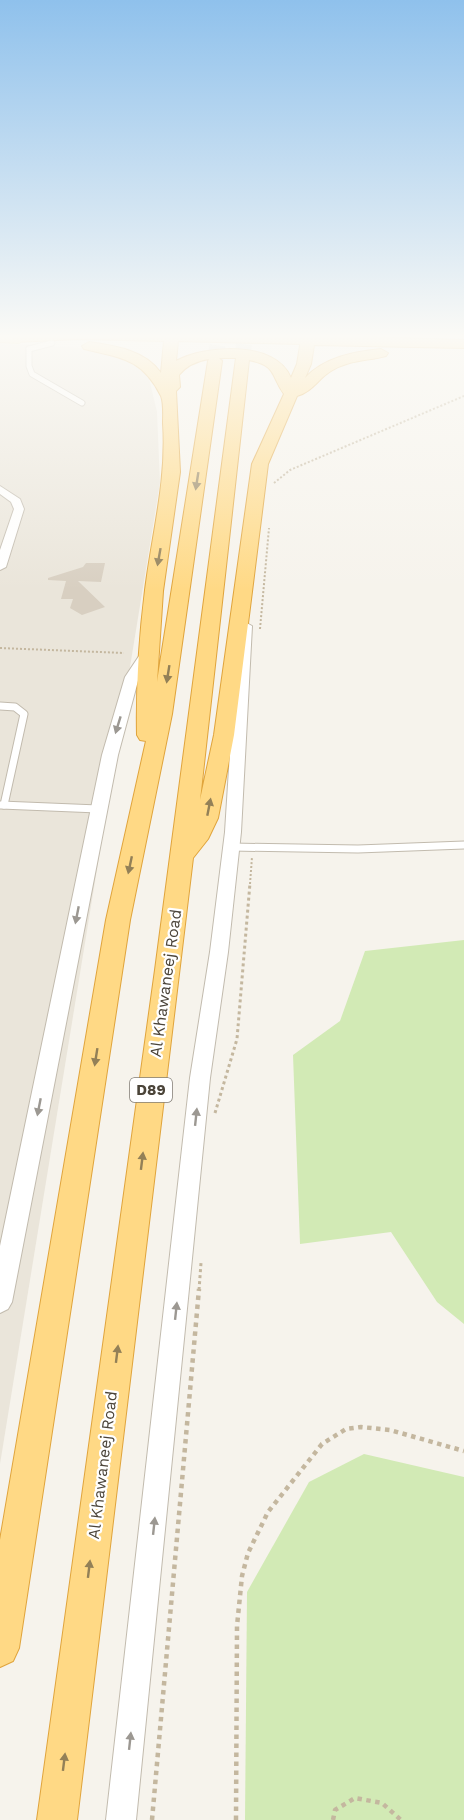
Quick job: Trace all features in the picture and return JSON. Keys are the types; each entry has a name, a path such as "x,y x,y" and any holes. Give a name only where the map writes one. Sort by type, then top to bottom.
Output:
{"highway":[{"path":"149,776 146,719 148,652 157,570 172,471 170,420"},
{"path":"0,1648 118,921 162,714 214,420"},
{"name":"Al Khawaneej Road","path":"57,1820 182,857 221,420"},
{"path":"182,857 195,842 207,818 224,735 258,473 263,455 279,420"}],"street":[{"path":"0,489 16,501 19,509 0,567"},
{"path":"122,1820 200,1078 219,952 242,847 240,742 246,631 240,614"},
{"path":"0,1302 98,809 114,739 132,676 148,652"}],"lane":[{"path":"0,706 15,707 24,714 2,805 98,809"},
{"path":"242,847 358,849 464,845"}],"path":[{"path":"273,489 277,479 290,470 408,420"},
{"path":"260,632 270,524"},
{"path":"0,648 124,653"},
{"path":"215,1117 237,1039 242,847"},
{"path":"152,1820 202,1253"},
{"path":"236,1820 238,1601 248,1553 268,1512 322,1444 331,1436 351,1427 374,1427 464,1450"},
{"path":"333,1820 335,1810 355,1798 382,1803 401,1820"}],"shaded area":[{"path":"0,420 157,420 160,483 0,1464"}],"green space":[{"path":"464,940 464,1324 437,1302 391,1232 300,1244 293,1055 340,1021 365,951"},
{"path":"364,1454 464,1477 464,1820 245,1820 247,1592 309,1482"}],"building":[{"path":"86,563 105,563 101,582 78,581 105,607 82,615 70,608 73,599 61,599 66,581 48,580 48,578 83,567"}]}
